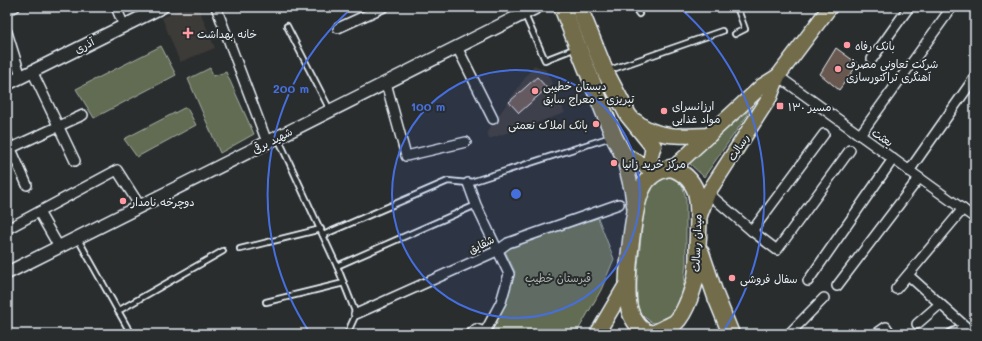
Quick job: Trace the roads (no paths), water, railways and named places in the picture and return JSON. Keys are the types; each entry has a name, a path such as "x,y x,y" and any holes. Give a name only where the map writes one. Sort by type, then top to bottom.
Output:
{"highway":[{"path":"562,7 614,136 623,154"},
{"path":"579,7 605,71 628,115 652,146"},
{"name":"میدان رسالت","path":"669,169 686,177 696,191 698,202 697,268 688,303 675,323 653,333 638,327 630,311 627,283 635,212 642,188 647,180 654,174 669,169"},
{"path":"698,239 716,297 731,334"}],"main road":[{"name":"آذری","path":"7,84 162,7"},
{"name":"شهید برقی","path":"7,273 537,7"},
{"name":"رسالت","path":"698,219 708,193 770,97 778,76 826,9"},
{"name":"رسالت","path":"669,169 710,135 762,86 778,76"},
{"path":"628,115 654,132 672,136 710,135"},
{"path":"623,154 644,166 650,162 652,146"},
{"path":"652,146 669,169"},
{"path":"623,154 632,191 635,212"},
{"path":"597,334 627,283"}],"street":[{"path":"7,10 15,7"},
{"path":"116,7 124,26"},
{"path":"216,7 272,139"},
{"path":"338,28 384,7"},
{"path":"872,59 909,7"},
{"path":"860,135 952,7"},
{"path":"7,32 27,74 58,126 75,161"},
{"path":"457,47 492,119"},
{"name":"بعثت","path":"778,76 975,218"},
{"path":"909,171 975,77"},
{"path":"386,82 406,156 466,142"},
{"path":"26,185 9,144 58,126 82,115"},
{"path":"752,231 824,134"},
{"path":"708,193 752,231 777,250 850,150"},
{"path":"808,281 893,159"},
{"path":"7,229 117,170 140,206"},
{"path":"837,286 919,178"},
{"path":"468,183 476,205 509,274 502,302 485,333 476,329 471,334"},
{"name":"شقایق","path":"356,314 497,251 508,243 619,204"},
{"path":"896,289 963,210"},
{"path":"39,212 59,247"},
{"path":"908,275 966,327 951,334"},
{"path":"789,334 824,298"},
{"path":"917,324 940,304"},
{"path":"876,334 886,327 891,334"}],"lane":[{"path":"634,7 639,14"},
{"path":"735,34 745,29 737,7"},
{"path":"524,13 544,60 578,47"},
{"path":"287,26 330,111"},
{"path":"605,71 722,31"},
{"path":"323,235 448,181 468,183 614,136"},
{"path":"272,139 321,229 356,314 347,334"},
{"path":"337,266 476,205"},
{"path":"240,249 321,229"},
{"path":"77,238 131,334"},
{"path":"118,311 224,250"},
{"path":"266,302 344,283"}],"place":[{"name":"خانه بهداشت","path":"188,33"},
{"name":"بانک رفاه","path":"847,45"},
{"name":"شرکت تعاونی مصرف آهنگری تراکتورسازی","path":"838,69"},
{"name":"دبستان خطیبی تبریزی - معراج سابق","path":"535,91"},
{"name":"مسیر ۱۳۰","path":"780,106"},
{"name":"ارزانسرای مواد غذایی","path":"664,111"},
{"name":"بانک املاک نعمتی","path":"596,124"},
{"name":"مرکز خرید زانیا","path":"614,163"},
{"name":"دوچرخه نامدار","path":"123,201"},
{"name":"سفال فروشی","path":"732,278"}],"park label":[{"name":"قبرستان خطیب","path":"558,277"}]}
